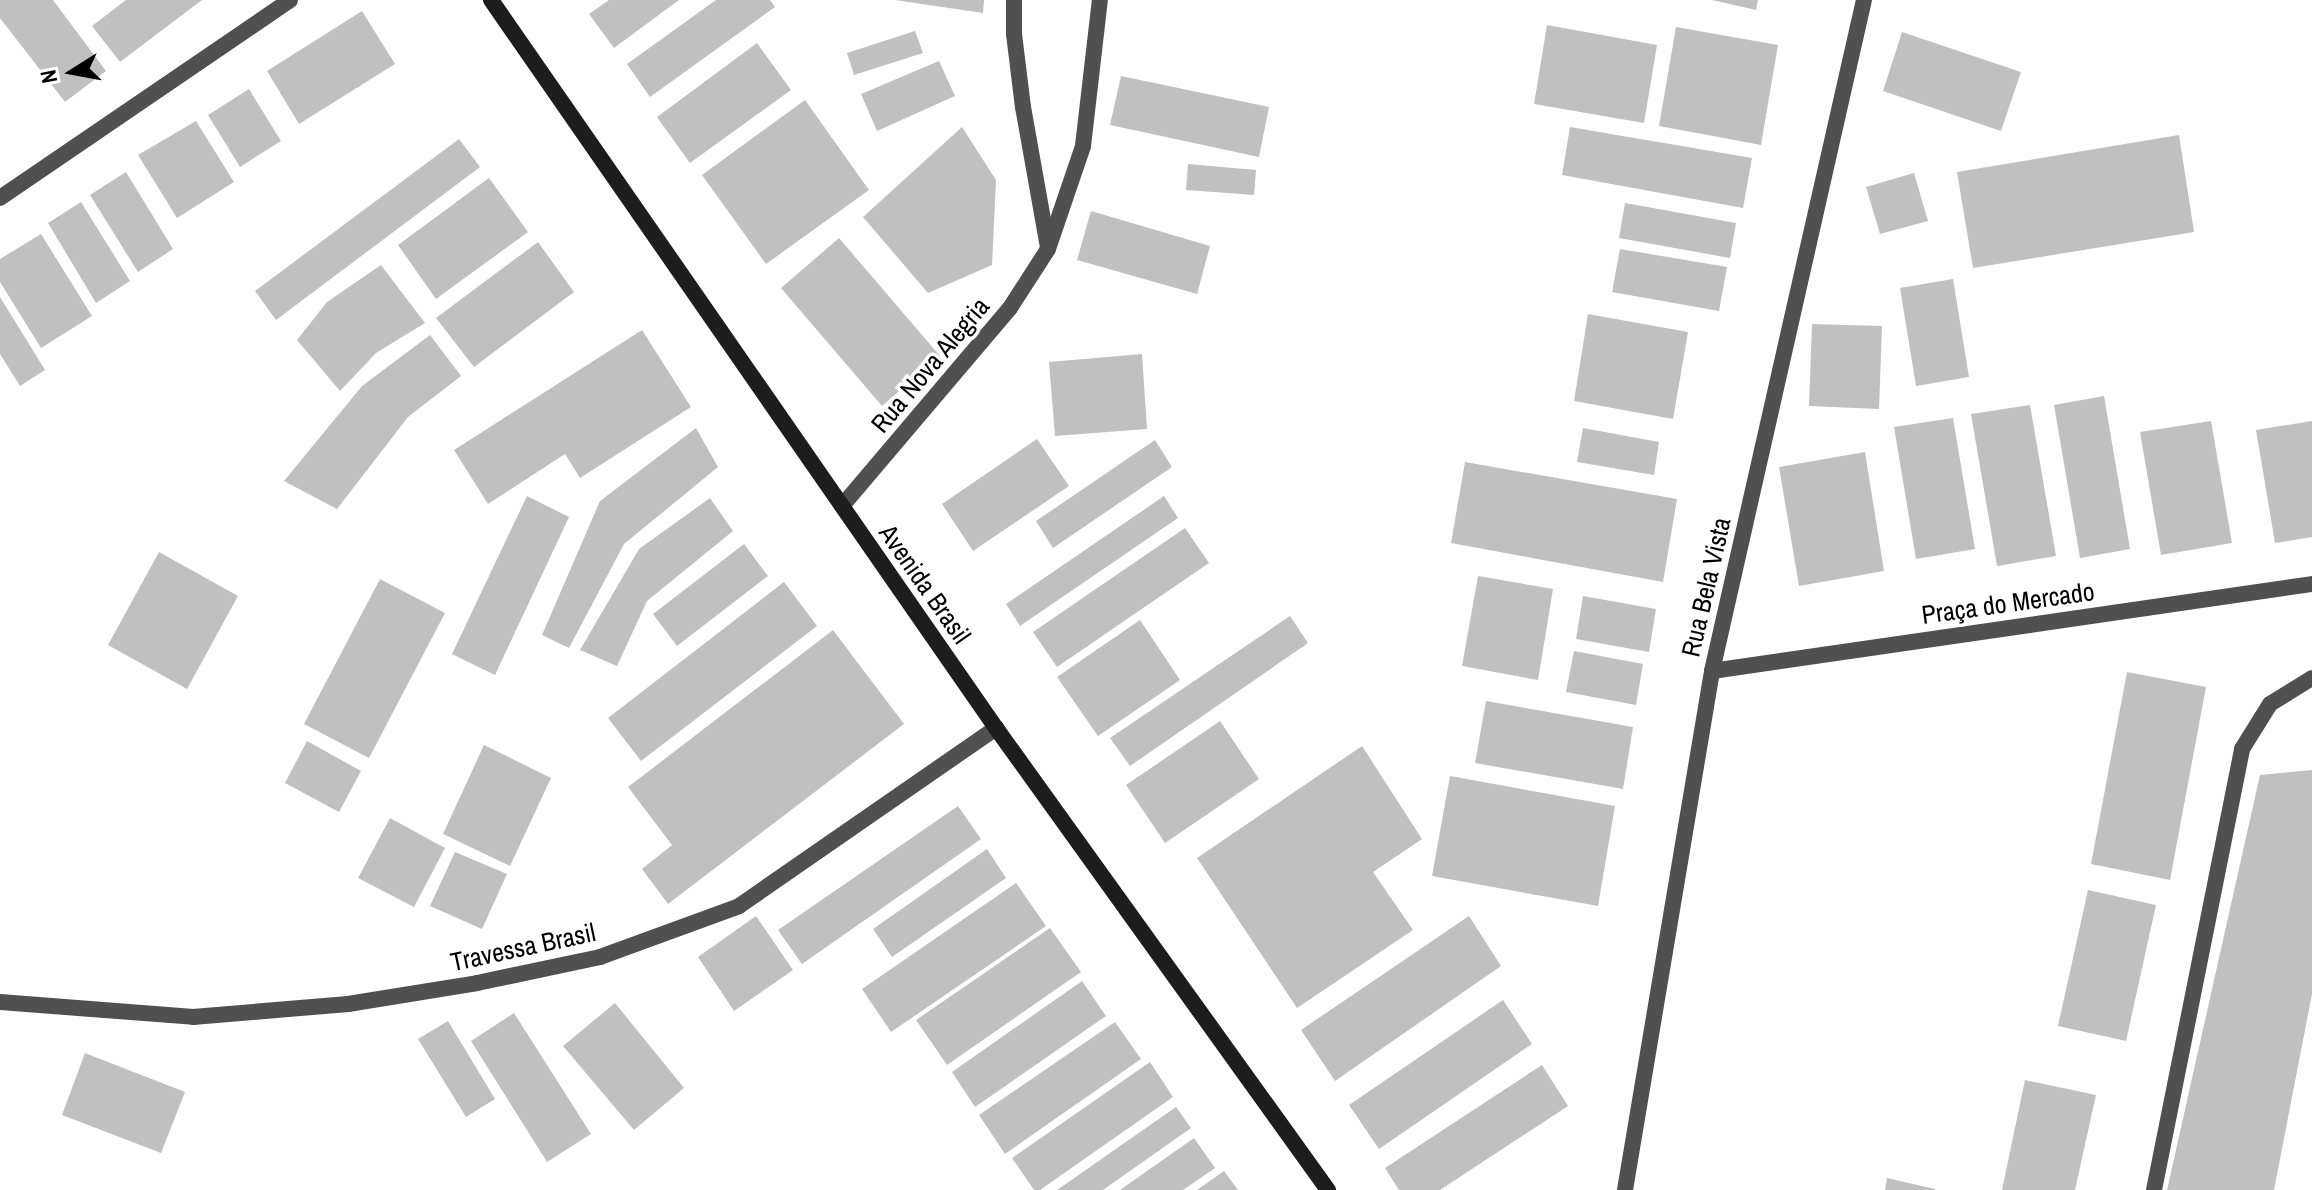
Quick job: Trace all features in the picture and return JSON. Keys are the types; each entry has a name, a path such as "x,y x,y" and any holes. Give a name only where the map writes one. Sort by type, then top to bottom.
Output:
{"street":[{"path":"0,198 290,0"},
{"name":"Avenida Brasil","path":"491,0 996,728 1328,1190"},
{"path":"1014,0 1014,34 1023,107 1048,249"},
{"name":"Rua Nova Alegria","path":"842,506 1010,308 1048,249 1083,146 1100,0"},
{"name":"Rua Bela Vista","path":"1625,1190 1712,671 1864,0"},
{"name":"Praça do Mercado","path":"1712,671 2312,584"},
{"path":"2154,1190 2242,749 2270,704 2312,678"},
{"name":"Travessa Brasil","path":"0,1002 193,1017 348,1004 477,983 600,957 739,906 996,728"}],"building":[{"path":"0,0 53,0 106,71 65,102 0,18"},
{"path":"126,0 202,0 120,62 92,26"},
{"path":"609,0 679,0 614,48 589,14"},
{"path":"716,0 770,0 775,7 650,97 627,64"},
{"path":"895,0 984,0 983,13"},
{"path":"1712,0 1758,0 1756,10"},
{"path":"362,11 395,64 299,124 267,71"},
{"path":"1547,25 1657,45 1644,123 1534,104"},
{"path":"1676,27 1778,45 1761,145 1659,126"},
{"path":"915,31 923,53 854,75 847,53"},
{"path":"1902,32 2021,72 2001,131 1883,91"},
{"path":"757,43 791,90 690,163 657,117"},
{"path":"939,61 955,96 877,131 861,94"},
{"path":"1121,76 1269,107 1259,157 1110,125"},
{"path":"249,89 281,141 240,167 208,115"},
{"path":"805,100 869,190 766,264 702,175"},
{"path":"196,121 234,182 177,218 138,155"},
{"path":"962,127 996,180 992,265 928,293 863,217"},
{"path":"1570,127 1752,158 1743,208 1562,175"},
{"path":"2179,135 2194,232 1973,268 1957,172"},
{"path":"459,139 480,167 276,320 255,291"},
{"path":"1188,164 1256,170 1254,195 1186,190"},
{"path":"126,172 173,249 138,272 90,195"},
{"path":"1914,173 1928,221 1880,234 1866,187"},
{"path":"489,178 528,232 436,299 398,245"},
{"path":"81,202 130,281 96,303 48,223"},
{"path":"1625,203 1736,223 1730,258 1619,238"},
{"path":"1091,211 1210,246 1197,294 1077,260"},
{"path":"41,234 92,316 41,348 0,282 0,259"},
{"path":"839,238 940,356 882,406 781,288"},
{"path":"538,242 574,292 474,367 436,318"},
{"path":"1620,249 1727,267 1719,311 1612,292"},
{"path":"381,265 425,323 376,353 340,391 297,340 327,302"},
{"path":"1953,279 1969,377 1916,386 1900,288"},
{"path":"0,297 45,370 20,386 0,354"},
{"path":"1588,314 1688,332 1673,419 1574,401"},
{"path":"1812,324 1882,326 1879,409 1809,406"},
{"path":"642,330 691,407 580,478 565,454 488,504 454,450"},
{"path":"430,335 461,376 408,417 337,509 284,481 362,386"},
{"path":"1142,354 1147,429 1055,436 1049,362"},
{"path":"2104,396 2130,549 2080,558 2054,405"},
{"path":"2030,405 2056,556 1997,566 1971,414"},
{"path":"1953,418 1975,549 1916,559 1894,427"},
{"path":"2211,421 2232,543 2161,555 2140,432"},
{"path":"2312,421 2312,537 2275,543 2256,430"},
{"path":"696,428 718,467 624,544 569,648 542,635 600,501"},
{"path":"1583,428 1659,442 1654,475 1577,462"},
{"path":"1037,439 1069,486 973,551 942,504"},
{"path":"1155,440 1172,467 1053,548 1036,521"},
{"path":"1865,452 1884,571 1799,586 1779,467"},
{"path":"1465,462 1677,499 1663,582 1451,543"},
{"path":"527,496 569,517 495,675 452,654"},
{"path":"1164,496 1178,518 1020,626 1006,604"},
{"path":"710,498 733,531 647,601 617,666 580,650 639,549"},
{"path":"1185,528 1209,563 1057,667 1033,632"},
{"path":"744,544 768,576 677,646 653,614"},
{"path":"159,552 238,596 187,689 108,645"},
{"path":"1478,576 1553,589 1538,680 1462,666"},
{"path":"380,579 445,613 369,758 304,724"},
{"path":"784,582 817,626 641,761 608,718"},
{"path":"1583,596 1656,609 1649,652 1576,639"},
{"path":"1290,616 1308,643 1130,766 1110,738"},
{"path":"1140,620 1180,680 1098,736 1057,677"},
{"path":"833,630 904,724 668,904 642,869 672,845 628,787"},
{"path":"1574,651 1643,664 1636,705 1566,692"},
{"path":"2127,672 2206,687 2170,880 2091,864"},
{"path":"1486,701 1633,727 1623,789 1475,763"},
{"path":"1220,721 1259,779 1165,843 1126,785"},
{"path":"307,741 361,771 339,812 285,783"},
{"path":"484,745 551,778 510,866 443,834"},
{"path":"1362,746 1422,839 1373,872 1413,930 1297,1008 1197,858"},
{"path":"2312,770 2312,994 2274,1190 2167,1190 2260,775"},
{"path":"1450,776 1615,806 1598,906 1432,876"},
{"path":"958,806 981,839 802,964 778,930"},
{"path":"390,818 445,848 414,907 358,878"},
{"path":"987,849 1006,878 892,957 873,929"},
{"path":"455,852 507,874 482,929 430,906"},
{"path":"1016,883 1046,926 891,1032 862,989"},
{"path":"2088,890 2156,905 2126,1041 2058,1026"},
{"path":"756,916 793,970 734,1011 698,957"},
{"path":"1469,916 1501,966 1335,1081 1301,1030"},
{"path":"1050,928 1081,972 947,1065 916,1020"},
{"path":"1082,981 1106,1016 975,1107 952,1072"},
{"path":"1503,1000 1532,1044 1379,1149 1349,1105"},
{"path":"615,1003 684,1088 634,1130 563,1046"},
{"path":"514,1013 591,1134 547,1162 471,1041"},
{"path":"448,1021 495,1099 466,1117 418,1039"},
{"path":"1115,1022 1141,1059 1005,1154 979,1115"},
{"path":"85,1053 185,1092 161,1153 62,1115"},
{"path":"1150,1062 1173,1097 1040,1190 1034,1190 1012,1158"},
{"path":"1542,1065 1568,1106 1440,1190 1399,1190 1385,1168"},
{"path":"2025,1080 2096,1095 2075,1190 2002,1190"},
{"path":"1176,1107 1191,1128 1103,1190 1057,1190"},
{"path":"1194,1138 1215,1168 1183,1190 1120,1190"},
{"path":"1224,1171 1238,1190 1197,1190"},
{"path":"1887,1178 1935,1189 1935,1190 1885,1190"}]}
